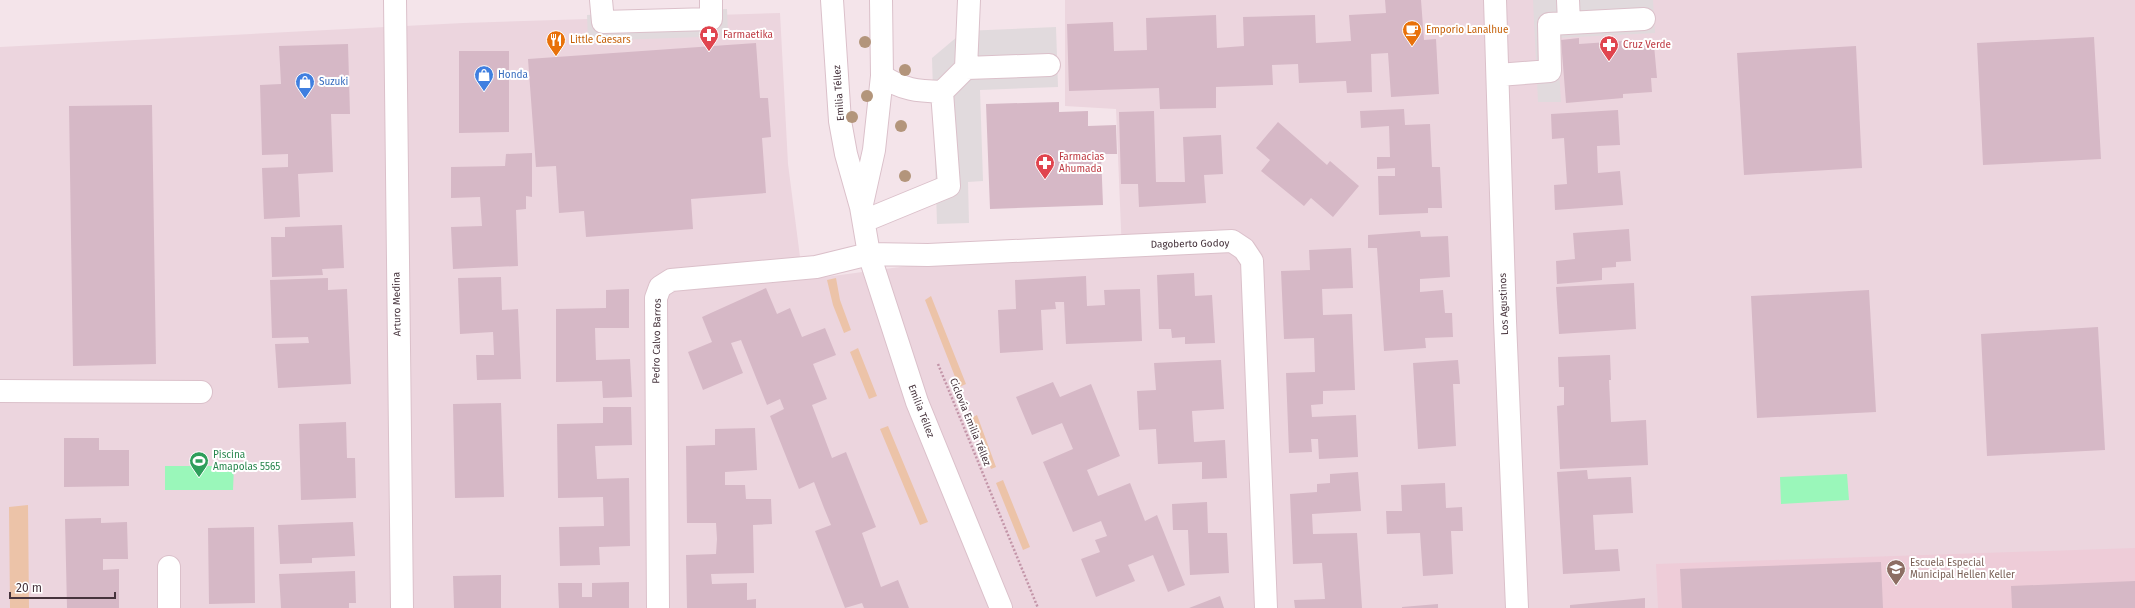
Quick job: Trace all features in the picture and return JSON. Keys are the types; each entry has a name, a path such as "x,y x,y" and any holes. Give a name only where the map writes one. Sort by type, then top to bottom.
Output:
{"street":[{"name":"Arturo Medina","path":"396,0 402,608"},
{"path":"601,0 603,22 711,19 711,0"},
{"name":"Emilia Téllez","path":"832,0 840,122 846,154 862,214 869,254 917,402 1001,608"},
{"name":"Emilia Téllez","path":"862,214 874,150 882,76 881,0"},
{"path":"882,76 893,83 915,91 942,92 966,68 969,0"},
{"name":"Los Agustinos","path":"1495,0 1505,321 1517,608"},
{"path":"1568,0 1569,23"},
{"path":"1498,75 1550,72 1549,24 1644,19"},
{"path":"966,68 1049,65"},
{"path":"862,214 950,186 942,92"},
{"name":"Dagoberto Godoy","path":"869,254 928,255 1232,242 1244,249 1252,261 1266,608"},
{"name":"Pedro Calvo Barros","path":"658,608 656,298 660,287 671,280 816,267 869,254"},
{"path":"0,391 201,392"},
{"path":"169,567 169,608"}],"path":[{"name":"Ciclovía Emilia Téllez","path":"936,359 1038,608"}],"shaded area":[{"path":"1065,0 2135,0 2135,608 0,608 0,47 463,23 780,13 788,164 803,280 937,262 1122,252 1116,109 1065,106"},
{"path":"1533,0 1653,0 1655,33 1557,38 1561,102 1538,102"},
{"path":"727,9 728,36 588,41 587,15"},
{"path":"1056,27 1058,87 980,90 983,181 968,182 969,223 937,224 932,58 964,31"},
{"path":"836,278 840,300 851,330 844,333 833,305 827,280"},
{"path":"931,296 966,384 959,387 925,300"},
{"path":"858,348 877,396 869,399 850,352"},
{"path":"977,415 996,467 991,469 971,418"},
{"path":"888,426 928,522 920,525 880,429"},
{"name":"Piscina Amapolas 5565","path":"165,466 234,466 233,490 165,490"},
{"path":"1847,474 1849,500 1781,504 1780,477"},
{"path":"1003,480 1030,547 1023,550 996,483"},
{"path":"28,505 29,608 10,608 9,507"},
{"name":"Escuela Especial Municipal Hellen Keller","path":"2135,548 2135,608 1658,608 1656,564"}],"building":[{"path":"1385,0 1421,0 1424,40 1436,39 1439,94 1391,97 1388,53 1371,54 1372,92 1347,93 1346,81 1299,83 1298,64 1272,65 1273,85 1216,87 1216,108 1160,109 1159,88 1069,91 1067,24 1113,22 1114,51 1147,50 1146,18 1216,15 1217,48 1244,46 1243,17 1315,15 1316,43 1351,41 1349,15 1386,13"},
{"path":"2094,37 2101,159 1983,165 1977,43"},
{"name":"Cruz Verde","path":"1579,38 1579,44 1638,40 1638,47 1654,45 1657,78 1651,78 1652,92 1623,94 1623,98 1566,103 1561,40"},
{"path":"756,43 760,98 768,98 771,137 762,138 766,193 691,199 693,229 586,237 584,211 559,213 556,166 536,167 528,59"},
{"name":"Suzuki","path":"348,44 350,114 331,114 333,172 298,174 300,217 264,219 262,168 288,167 288,154 262,155 260,85 281,84 279,46"},
{"path":"1856,46 1862,168 1744,175 1737,53"},
{"name":"Honda","path":"459,51 509,51 509,132 459,133"},
{"name":"Farmacias Ahumada","path":"1059,102 1059,112 1088,111 1088,126 1116,125 1117,154 1101,154 1103,205 990,209 986,104"},
{"path":"152,105 156,364 73,366 69,106"},
{"path":"1404,109 1405,125 1430,124 1432,167 1440,167 1442,208 1428,208 1428,213 1379,215 1378,176 1395,176 1395,168 1377,169 1377,157 1390,157 1389,126 1361,128 1360,111"},
{"path":"1618,110 1620,145 1597,146 1598,173 1620,171 1623,205 1555,210 1554,185 1567,184 1564,138 1552,139 1551,114"},
{"path":"1154,111 1156,182 1185,182 1183,137 1221,135 1223,174 1204,175 1206,203 1139,207 1138,184 1121,184 1119,112"},
{"path":"1278,122 1327,165 1330,161 1359,186 1333,217 1311,198 1304,206 1261,171 1270,160 1256,148"},
{"path":"532,153 532,197 526,196 526,209 516,210 518,266 453,269 451,227 482,226 480,197 451,198 451,167 505,166 506,154"},
{"path":"342,225 344,268 322,269 323,275 272,277 271,237 285,237 285,227"},
{"path":"1629,229 1631,261 1616,262 1616,267 1602,268 1602,280 1557,284 1556,261 1575,259 1573,233"},
{"path":"1420,231 1421,237 1448,236 1450,277 1420,279 1420,292 1443,290 1445,313 1452,313 1453,337 1425,338 1426,348 1384,351 1377,248 1368,248 1368,235"},
{"path":"1351,248 1353,288 1322,289 1323,315 1352,314 1355,390 1323,391 1323,404 1311,405 1312,417 1356,415 1358,457 1319,459 1318,439 1311,439 1312,452 1289,453 1286,373 1315,372 1314,338 1284,339 1281,271 1310,270 1309,250"},
{"path":"1194,273 1195,296 1212,295 1215,343 1185,344 1185,337 1172,338 1171,329 1159,329 1157,275"},
{"path":"1086,276 1087,306 1105,305 1104,290 1140,289 1142,341 1066,344 1064,302 1055,302 1056,309 1041,310 1043,350 1000,353 998,310 1016,309 1015,280"},
{"path":"501,277 502,310 518,309 521,379 477,380 476,355 494,355 493,332 460,334 458,278"},
{"path":"328,278 328,290 347,289 351,384 278,388 275,344 309,343 308,337 272,338 270,280"},
{"path":"1634,283 1636,329 1559,334 1556,287"},
{"path":"766,288 777,314 790,308 802,337 825,328 836,355 813,364 827,399 812,405 832,458 846,452 876,527 862,533 881,587 898,580 909,608 864,608 862,603 845,608 815,531 831,525 814,482 799,489 770,416 784,409 780,399 767,405 741,340 731,343 743,373 703,390 688,352 712,342 702,317"},
{"path":"629,289 629,328 595,328 596,360 630,359 632,397 603,398 602,381 556,382 556,309 606,308 606,290"},
{"path":"1869,290 1876,412 1757,418 1751,296"},
{"path":"2098,327 2105,450 1987,456 1981,334"},
{"path":"1610,355 1611,380 1609,380 1611,422 1646,420 1648,465 1560,469 1557,406 1564,405 1564,387 1559,387 1558,357"},
{"path":"1221,360 1224,409 1192,411 1194,442 1225,440 1227,478 1202,479 1202,462 1158,464 1156,429 1139,430 1137,391 1156,390 1154,363"},
{"path":"1458,360 1460,384 1453,384 1456,446 1418,449 1413,363"},
{"path":"1053,382 1060,397 1091,384 1120,456 1087,470 1098,496 1130,483 1145,521 1157,515 1185,585 1168,592 1153,555 1128,565 1135,581 1096,597 1081,559 1100,552 1095,540 1107,536 1101,521 1073,532 1043,462 1073,449 1062,423 1032,435 1016,397"},
{"path":"501,403 504,497 455,498 453,404"},
{"path":"603,407 631,407 632,445 595,446 597,479 629,478 630,546 599,547 600,565 560,566 559,527 604,526 603,497 558,498 557,424 603,423"},
{"path":"346,422 347,458 355,458 356,498 301,500 299,424"},
{"path":"755,428 757,470 725,472 725,485 745,485 746,499 771,499 772,524 753,525 754,573 711,574 712,584 747,583 747,600 756,599 756,608 687,608 686,555 716,554 717,539 716,523 687,523 686,446 715,445 715,429"},
{"path":"64,438 99,438 99,450 129,450 129,486 64,487"},
{"path":"1587,470 1588,479 1631,477 1633,513 1593,515 1595,550 1618,549 1620,571 1563,574 1557,472"},
{"path":"1358,472 1361,511 1312,514 1313,534 1357,533 1362,608 1295,608 1294,600 1325,599 1322,563 1293,564 1290,494 1317,492 1317,484 1330,483 1330,474"},
{"path":"1445,483 1446,508 1462,507 1463,531 1451,531 1453,574 1423,576 1420,533 1387,534 1386,511 1402,511 1401,485"},
{"path":"1207,502 1208,533 1227,533 1229,573 1190,575 1188,530 1173,530 1172,504"},
{"path":"101,518 101,523 127,522 128,559 103,559 103,570 119,569 119,608 67,608 65,519"},
{"path":"353,522 355,556 312,558 312,563 280,564 278,525"},
{"path":"254,527 255,603 209,604 208,528"},
{"path":"1881,562 1883,608 1682,608 1680,569"},
{"path":"355,571 356,603 349,603 349,608 281,608 279,574"},
{"path":"501,575 501,608 454,608 453,576"},
{"path":"2135,581 2135,608 2012,608 2011,586"},
{"path":"629,582 629,608 559,608 558,583 582,583 582,597 592,597 592,583"},
{"path":"1220,596 1224,608 1189,608"},
{"path":"1645,598 1645,608 1570,608 1570,605"},
{"path":"1438,604 1438,608 1402,608 1402,607"}],"place":[{"name":"Emporio Lanalhue","path":"1412,47"},
{"name":"Farmaetika","path":"709,52"},
{"name":"Little Caesars","path":"556,57"},
{"name":"Cruz Verde","path":"1609,62"},
{"name":"Honda","path":"484,92"},
{"name":"Suzuki","path":"305,99"},
{"name":"Farmacias Ahumada","path":"1045,180"},
{"name":"Piscina Amapolas 5565","path":"199,478"},
{"name":"Escuela Especial Municipal Hellen Keller","path":"1896,586"}]}
